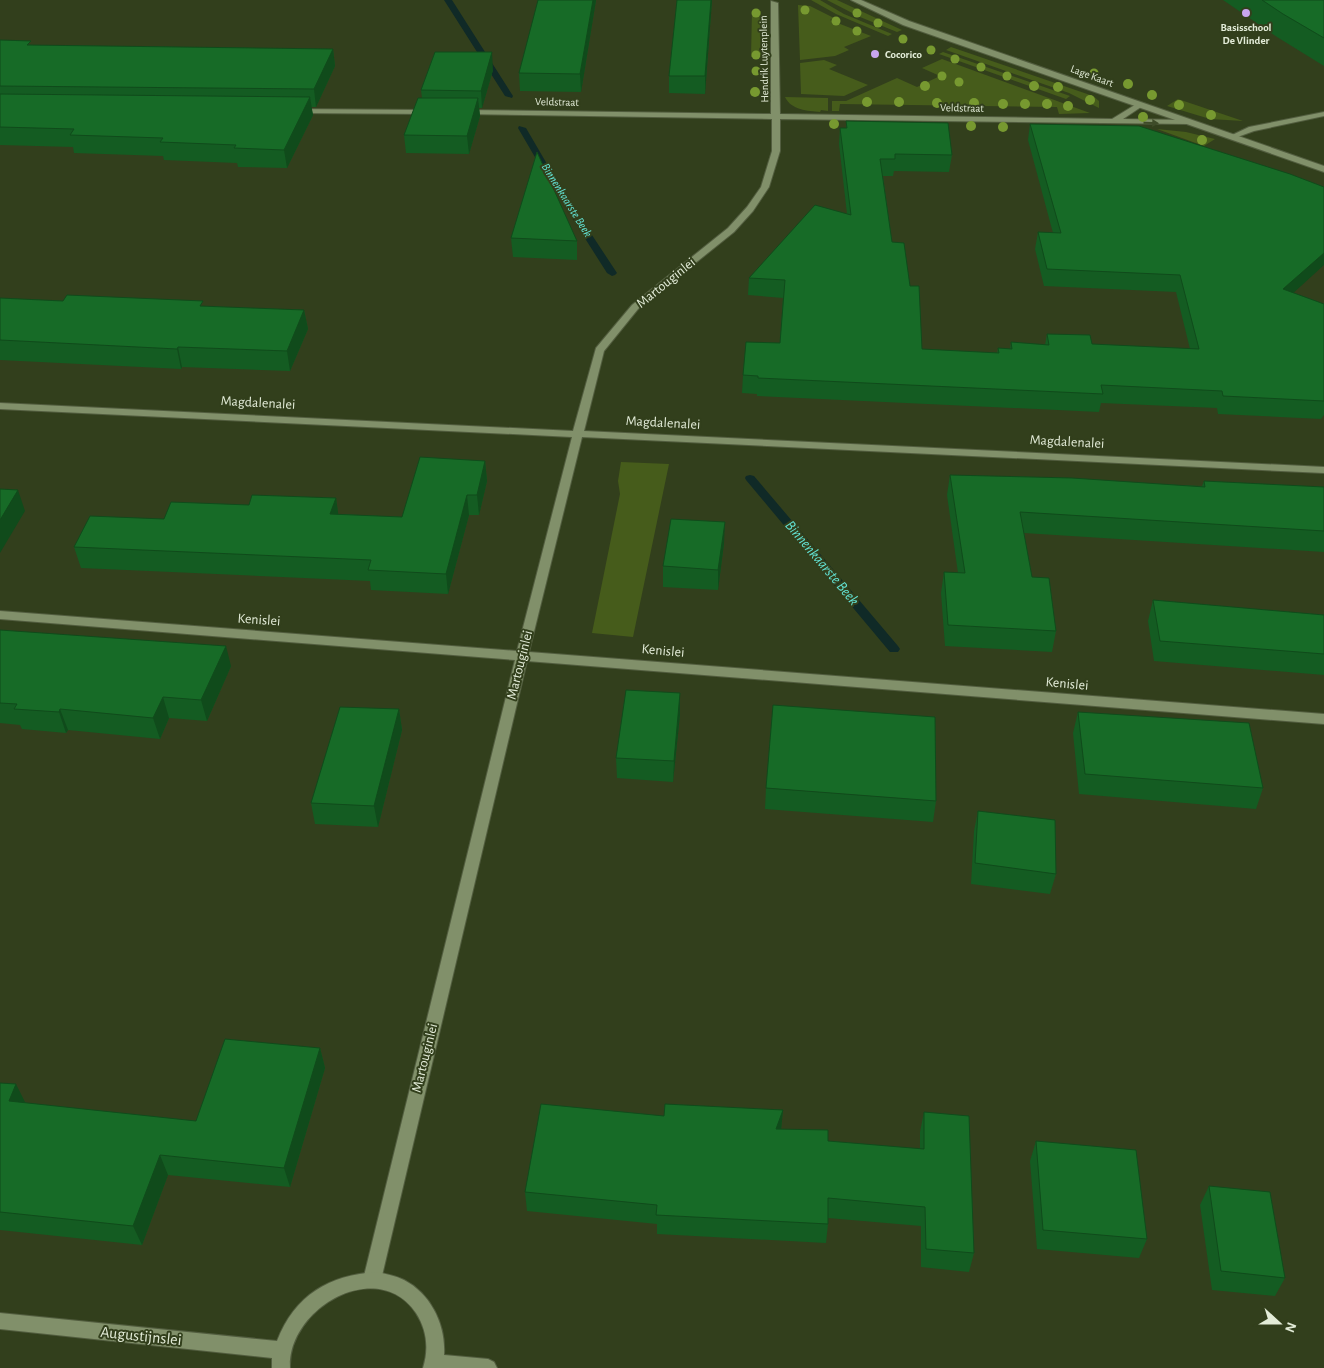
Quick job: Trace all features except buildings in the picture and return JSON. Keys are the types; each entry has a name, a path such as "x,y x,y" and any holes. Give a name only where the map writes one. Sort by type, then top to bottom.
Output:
{"street":[{"name":"Lage Kaart","path":"855,0 906,23 1324,169"},
{"name":"Hendrik Luytenplein","path":"774,3 776,115"},
{"path":"1114,121 1138,104"},
{"path":"288,110 437,112"},
{"name":"Veldstraat","path":"457,112 1188,122"},
{"path":"1232,138 1252,129 1324,114"},
{"name":"Martouginlei","path":"372,1280 522,655 599,350 635,307 731,230 750,209 765,188 776,151 776,115"},
{"name":"Magdalenalei","path":"0,406 1324,470"},
{"name":"Kenislei","path":"0,614 1324,719"},
{"path":"280,1368 282,1350 291,1327 306,1306 326,1291 349,1282 372,1280 401,1287 423,1305 435,1332 433,1365 488,1368"},
{"name":"Augustijnslei","path":"0,1321 282,1350"}],"green space":[{"path":"811,0 820,0 844,14 892,34 888,36 836,14"},
{"path":"827,0 837,0 902,30 897,32 860,17"},
{"path":"798,5 810,6 834,18 830,20 871,36 844,47 849,50 835,56 800,60"},
{"path":"752,11 761,11 761,57 751,57"},
{"path":"951,47 1093,96 1099,101 1099,108 1069,93 946,50"},
{"path":"943,52 1070,96 1066,99 939,54"},
{"path":"942,59 1090,113 1059,114 1057,107 840,104 839,111 832,111 832,101 846,101 897,78 917,87 940,76 922,68"},
{"path":"824,60 837,65 829,69 868,85 844,96 801,94 800,63"},
{"path":"785,97 828,98 828,111 821,110 820,112 800,109 791,105"},
{"path":"1178,99 1243,121 1210,119 1167,106"},
{"path":"1157,129 1186,132 1215,139 1204,146"},
{"path":"621,462 669,464 633,637 592,633 620,494 618,481"}],"waterway":[{"name":"Binnenkaarste Beek","path":"448,0 509,96"},
{"name":"Binnenkaarste Beek","path":"522,128 557,188 612,273"},
{"name":"Binnenkaarste Beek","path":"750,478 894,649"}],"place":[{"name":"Basisschool De Vlinder","path":"1246,13"},
{"name":"Cocorico","path":"875,54"}]}
